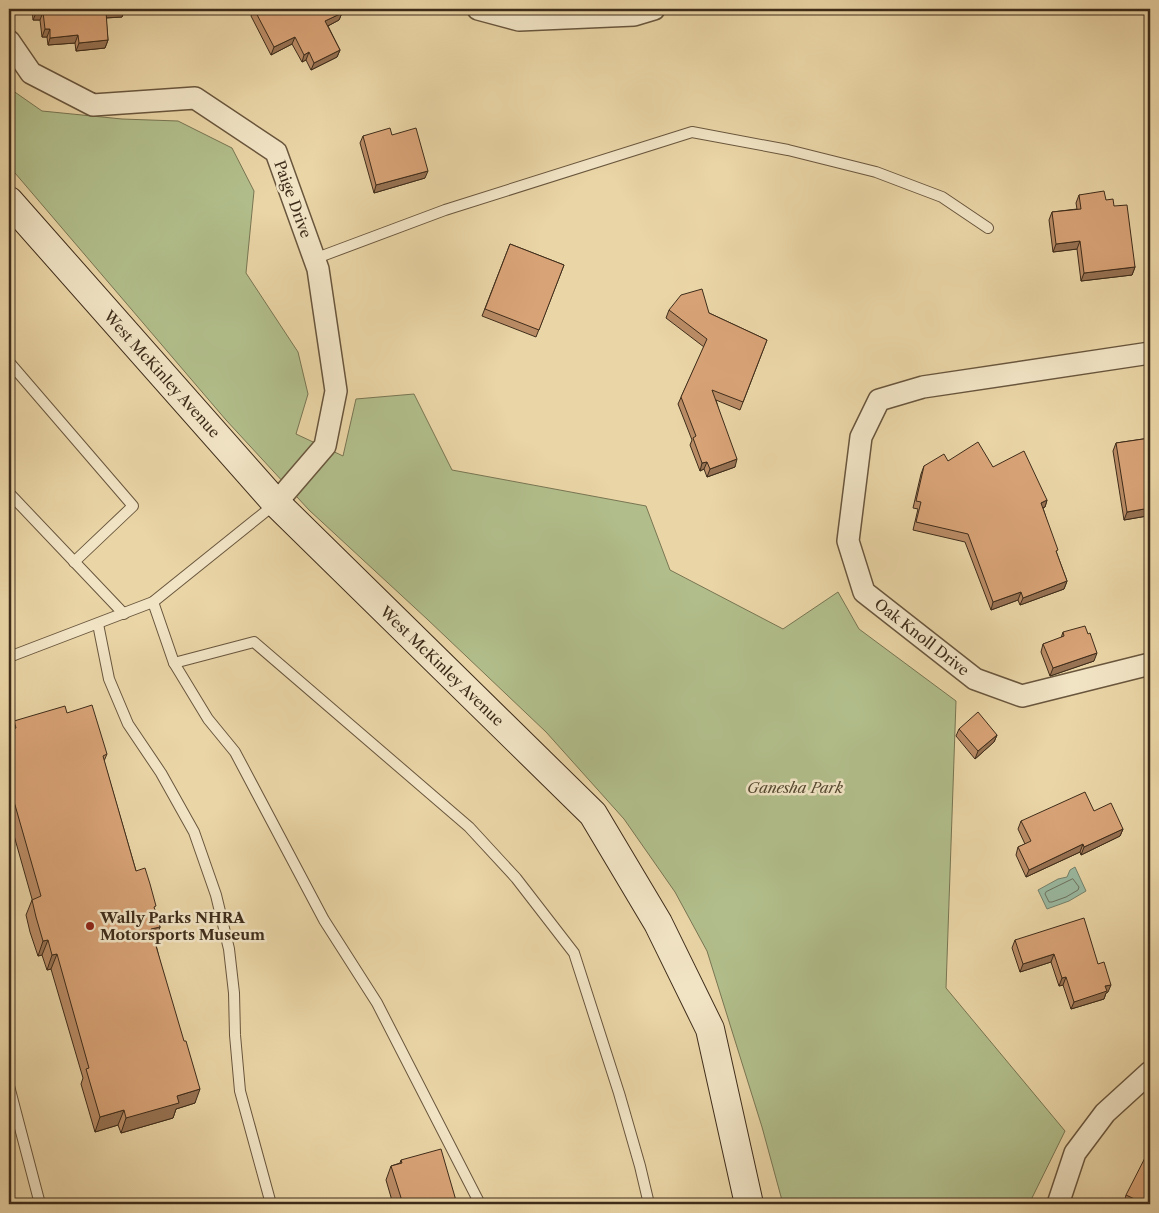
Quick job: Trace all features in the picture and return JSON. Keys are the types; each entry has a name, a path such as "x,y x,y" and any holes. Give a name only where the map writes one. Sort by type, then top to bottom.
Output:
{"main road":[{"name":"West McKinley Avenue","path":"9,201 276,503 593,814 658,922 710,1029 749,1204"}],"street":[{"path":"478,9 519,20 634,15 654,9"},
{"name":"Paige Drive","path":"9,41 31,73 93,105 195,98 276,152 318,269 336,391 325,446 276,503"},
{"name":"Oak Knoll Drive","path":"1150,353 923,387 879,400 861,437 848,541 864,592 975,679 1022,696 1150,664"},
{"path":"1058,1204 1075,1153 1105,1113 1150,1072"}],"lane":[{"path":"314,259 445,210 692,132 788,150 876,172 942,197 988,228"},
{"path":"9,362 133,506 74,562"},
{"path":"10,496 124,614"},
{"path":"9,657 153,602 276,503"},
{"path":"153,602 174,663 208,719 235,752 324,920 377,1003 480,1204"},
{"path":"98,624 110,680 128,724 161,773 194,832 216,895 229,949 234,993 235,1035 240,1091 271,1204"},
{"path":"174,663 254,642 468,827 516,878 574,953 622,1102 649,1204"},
{"path":"9,1086 40,1204"}],"green space":[{"name":"Ganesha Park","path":"9,88 42,111 122,119 178,121 232,148 254,191 246,273 298,352 308,394 296,434 343,456 356,399 414,394 452,470 646,506 670,570 783,629 838,592 859,629 956,701 946,988 1065,1131 1029,1204 783,1204 762,1127 707,951 675,892 624,819 546,732 309,510 226,420 9,166"}],"water":[{"path":"1075,867 1086,891 1069,901 1047,909 1038,890 1058,879 1067,877 1070,870"}],"building":[{"path":"36,9 125,9 106,11 108,40 79,43 78,35 50,38 50,29 45,29 43,12 36,13"},
{"path":"254,9 340,9 342,13 325,21 340,50 314,63 309,52 304,55 295,37 274,47"},
{"path":"390,128 392,135 416,128 428,171 376,185 363,136"},
{"path":"1104,191 1106,200 1113,199 1114,206 1127,205 1135,267 1084,273 1080,241 1056,244 1052,212 1081,209 1079,195"},
{"path":"510,244 564,265 539,330 485,309"},
{"path":"702,289 709,313 767,340 743,402 712,390 737,459 710,469 707,462 702,463 693,438 696,436 681,397 707,339 669,310 681,295"},
{"path":"1150,438 1150,508 1127,512 1116,443"},
{"path":"978,442 993,467 1024,451 1047,500 1041,503 1067,581 1023,598 1021,592 993,602 968,534 916,522 921,502 916,501 924,466 944,454 948,461"},
{"path":"1085,626 1088,634 1090,633 1097,653 1053,668 1043,644 1064,636 1063,632"},
{"name":"Wally Parks NHRA Motorsports Museum","path":"92,705 107,754 103,756 136,871 145,868 150,884 160,927 151,929 200,1089 177,1096 179,1103 126,1118 124,1110 100,1117 86,1069 89,1068 57,954 52,955 48,940 43,941 36,917 32,900 41,896 9,784 9,730 16,728 14,721 65,706 67,713"},
{"path":"978,712 997,735 978,751 959,729"},
{"path":"1085,792 1094,811 1111,803 1123,829 1084,847 1083,844 1029,870 1018,847 1031,841 1021,821"},
{"path":"1084,918 1098,964 1104,962 1111,985 1105,986 1107,991 1074,1002 1066,977 1062,978 1054,954 1023,964 1015,940"},
{"path":"1150,1148 1150,1204 1145,1204 1126,1195"},
{"path":"441,1149 457,1204 403,1204 391,1166 402,1163 401,1160"}],"place":[{"name":"Wally Parks NHRA Motorsports Museum","path":"90,926"}]}
